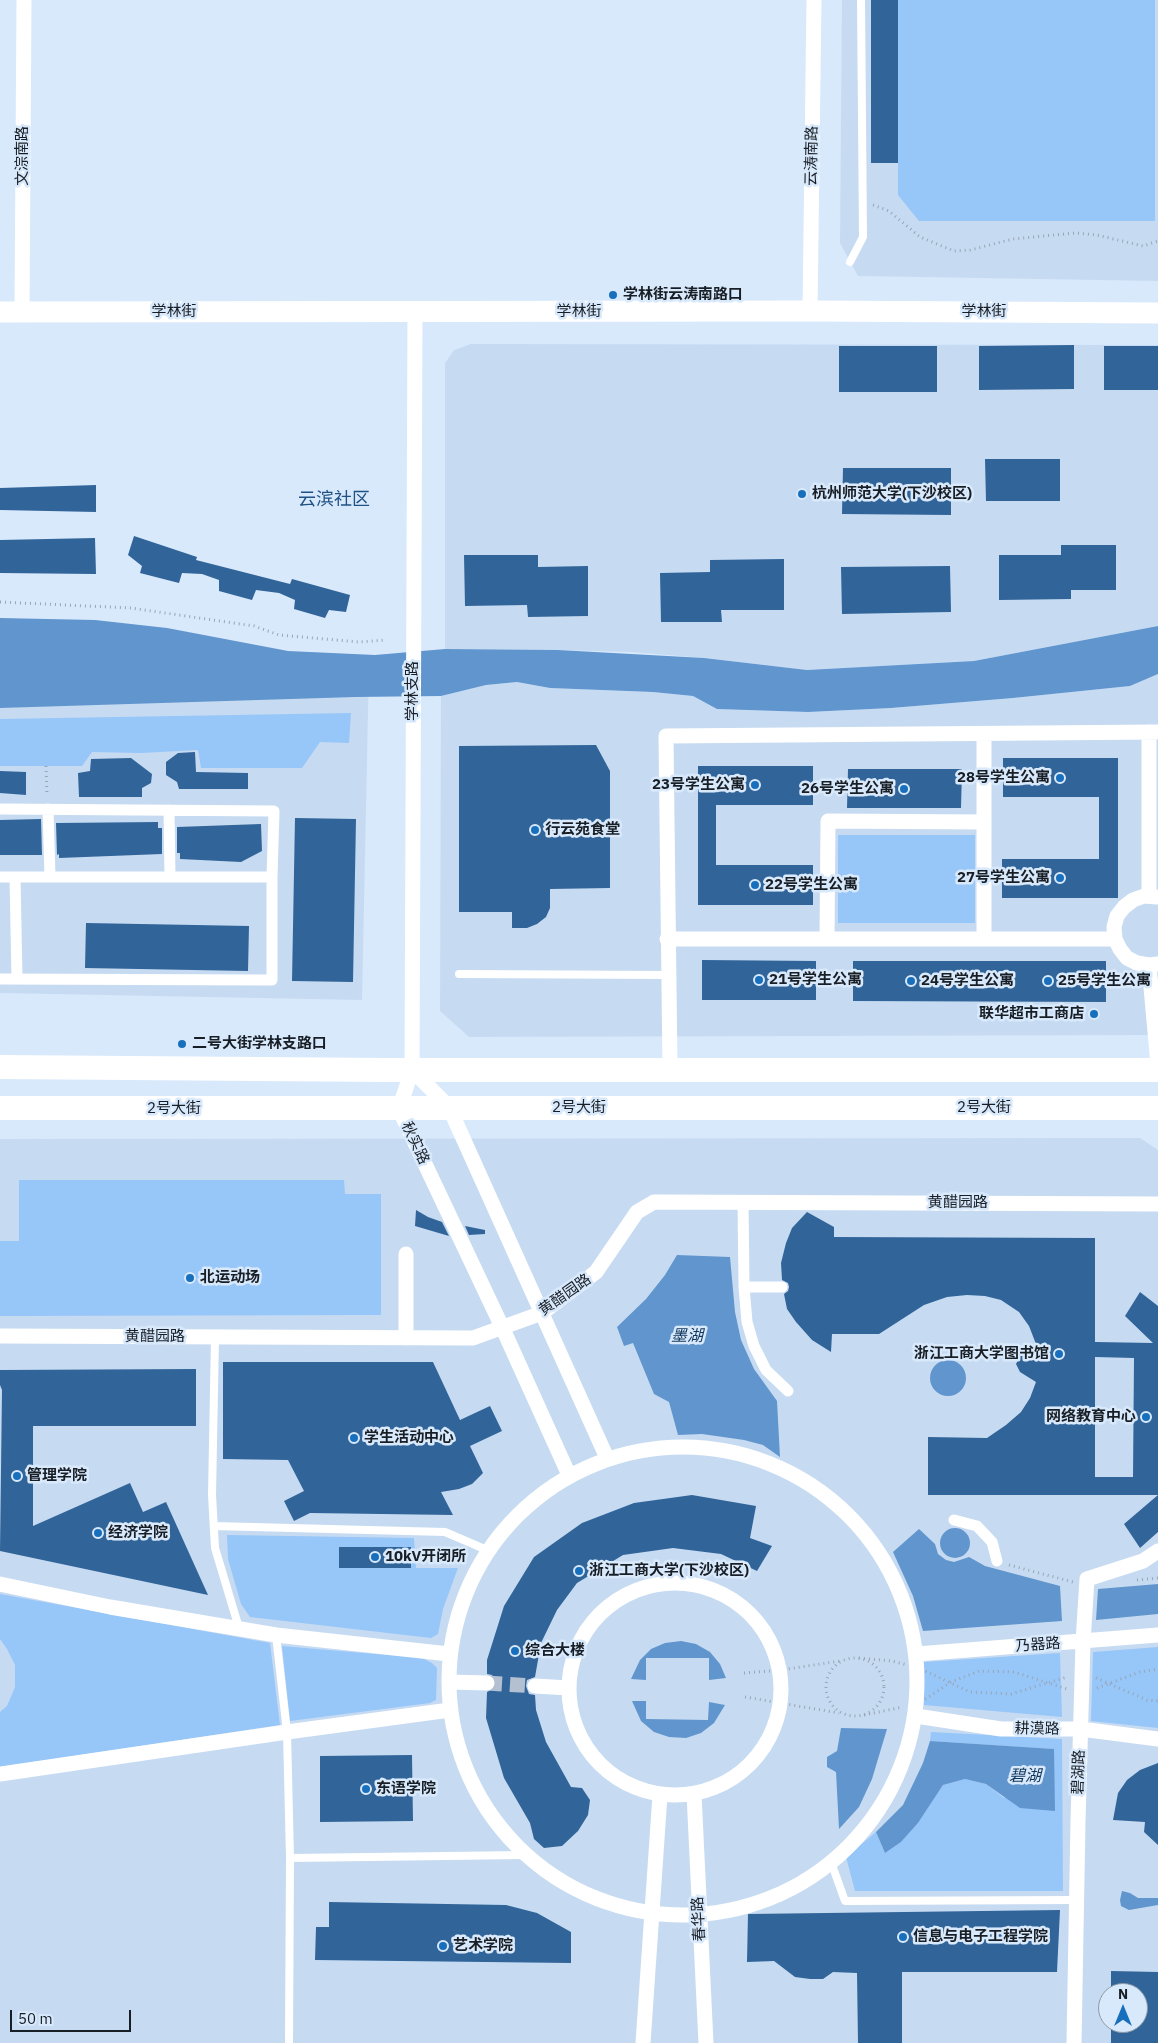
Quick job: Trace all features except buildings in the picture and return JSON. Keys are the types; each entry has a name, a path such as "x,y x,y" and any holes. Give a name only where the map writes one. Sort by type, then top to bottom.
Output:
{"main road":[{"name":"学林街","path":"0,312 1158,314"},
{"path":"0,1067 412,1070 1158,1070"},
{"name":"2号大街","path":"0,1108 1158,1108"}],"street":[{"name":"文淙南路","path":"22,312 24,0"},
{"name":"云涛南路","path":"810,312 814,0"},
{"name":"学林支路","path":"412,1070 415,312"},
{"path":"670,1069 666,736 1153,732 1154,897 1133,900 1117,916 1114,927 1115,938 1127,958 1138,963 1153,965 1158,1065"},
{"path":"984,734 984,939"},
{"path":"0,809 274,811 272,980 0,979"},
{"path":"48,809 50,877"},
{"path":"168,810 170,877"},
{"path":"826,939 828,821 984,822"},
{"path":"0,877 272,877"},
{"path":"15,877 17,979"},
{"path":"667,939 1115,938"},
{"path":"412,1070 449,1108 607,1458"},
{"name":"秋实路","path":"412,1070 399,1109 503,1329 569,1475"},
{"name":"黄醋园路","path":"0,1336 473,1338 503,1329 542,1313 596,1272 637,1212 654,1202 1158,1204"},
{"path":"743,1202 744,1287 747,1322 754,1346 766,1370 788,1392"},
{"path":"406,1254 406,1338"},
{"path":"744,1287 782,1287"},
{"path":"658,1447 711,1448 762,1459 809,1482 850,1515 883,1556 906,1603 918,1661 917,1710 903,1765 879,1811 846,1850 805,1881 759,1903 699,1915 651,1914 584,1893 524,1855 495,1821 473,1787 458,1750 450,1710 449,1654 462,1600 487,1550 524,1508 569,1475 607,1458 658,1447"},
{"path":"954,1520 977,1526 992,1542 997,1561"},
{"name":"碧湖路","path":"1074,2043 1082,1672 1087,1579 1143,1561 1158,1551"},
{"path":"690,1583 722,1593 749,1612 770,1639 781,1670 781,1704 772,1736 752,1763 725,1783 694,1794 660,1795 628,1785 600,1766 580,1739 569,1708 569,1688 568,1674 578,1642 598,1615 624,1594 656,1584 690,1583"},
{"path":"0,1584 110,1607 276,1635 449,1654"},
{"name":"乃器路","path":"918,1661 1158,1635"},
{"path":"449,1682 487,1684"},
{"path":"535,1686 569,1688"},
{"path":"0,1774 450,1710"},
{"name":"耕漠路","path":"917,1710 1001,1729 1081,1729 1158,1740"},
{"name":"春华路","path":"694,1794 706,2043"},
{"path":"643,2043 660,1795"}],"lane":[{"path":"850,262 863,236 861,0"},
{"path":"459,974 668,975"},
{"path":"215,1337 212,1495 215,1548 239,1628"},
{"path":"214,1526 445,1532 487,1550"},
{"path":"276,1635 287,1732 290,1858 289,2043"},
{"path":"290,1858 524,1855"},
{"path":"831,1862 845,1900 1076,1900"}],"path":[{"path":"863,202 890,211 920,237 954,251 970,250 1013,240 1075,233 1097,235 1143,246 1158,241"},
{"path":"0,602 131,608 254,626 279,636 359,642 386,640"},
{"path":"46,766 48,809"},
{"path":"859,1658 874,1664 884,1679 885,1688 879,1705 864,1716"},
{"path":"744,1673 781,1670 859,1658 918,1661 970,1692 1011,1694 1082,1672 1147,1700 1158,1701"},
{"path":"842,1714 828,1700 826,1681 836,1664 845,1659"},
{"path":"745,1697 849,1716 864,1716 917,1710 951,1682 979,1671 1014,1672 1044,1683 1082,1693 1140,1672 1158,1669"}],"shaded area":[{"path":"842,0 1158,0 1158,281 858,276 840,243"},
{"path":"898,0 1155,0 1155,221 919,221 898,195"},
{"name":"杭州师范大学(下沙校区)","path":"471,344 1158,345 1158,626 974,661 807,670 631,652 445,649 445,363 454,350"},
{"path":"0,659 369,665 362,1000 0,993"},
{"path":"1158,674 1158,1035 469,1037 440,1011 441,696 486,685 517,682 550,688 653,692 693,696 717,709 808,712 891,708 1130,686"},
{"path":"351,713 349,743 320,742 302,768 201,768 198,750 141,753 92,752 82,766 0,766 0,719"},
{"path":"838,835 975,835 975,923 838,923"},
{"name":"浙江工商大学(下沙校区)","path":"1140,1138 1158,1150 1158,2043 0,2043 0,1139"},
{"name":"北运动场","path":"19,1180 344,1180 345,1194 381,1194 381,1315 0,1316 0,1241 19,1241"},
{"path":"227,1535 414,1538 416,1568 458,1568 443,1609 438,1634 431,1638 250,1617 241,1604 228,1559"},
{"path":"0,1594 270,1643 280,1725 0,1767 0,1712 7,1706 15,1687 15,1665 0,1639"},
{"path":"282,1646 422,1658 437,1668 436,1700 430,1703 290,1721"},
{"path":"1158,1647 1158,1728 1091,1721 1093,1652"},
{"path":"1060,1653 1062,1717 924,1705 924,1662"},
{"path":"931,1732 1062,1739 1063,1891 855,1891 846,1857 876,1832 885,1853 901,1842 918,1823 943,1785 965,1779 986,1784 1004,1798 1053,1749 930,1741"}],"water":[{"path":"0,618 95,620 167,628 288,651 375,655 445,649 558,650 704,658 807,670 974,661 1158,626 1158,674 1130,686 891,708 808,712 717,709 693,696 653,692 550,688 517,682 486,685 441,696 0,708"},
{"name":"墨湖","path":"677,1255 730,1257 735,1312 741,1340 754,1369 777,1401 780,1457 763,1445 744,1440 702,1434 678,1435 669,1402 654,1394 633,1343 624,1346 617,1327 646,1299 665,1275"},
{"path":"948,1360 960,1366 966,1378 960,1390 948,1396 936,1390 930,1378 936,1366"},
{"path":"955,1528 961,1529 969,1537 969,1549 961,1557 955,1558 949,1557 941,1549 940,1543 941,1537 949,1529"},
{"path":"919,1529 935,1544 938,1554 946,1560 954,1562 969,1557 985,1566 1060,1586 1062,1621 923,1631 913,1596 893,1552"},
{"path":"1158,1584 1158,1614 1096,1620 1098,1589"},
{"path":"681,1641 696,1644 710,1652 720,1664 726,1678 709,1680 709,1658 646,1658 646,1680 631,1679 640,1660 651,1649 665,1643"},
{"path":"632,1701 646,1701 646,1719 708,1720 709,1702 725,1705 714,1723 701,1733 686,1738 669,1737 654,1732 641,1721"},
{"path":"841,1728 887,1729 872,1779 859,1807 839,1829 836,1772 827,1767 827,1757 837,1751"},
{"name":"碧湖","path":"930,1741 1054,1749 1055,1811 1020,1808 986,1784 965,1779 943,1785 918,1823 901,1842 885,1853 876,1832 903,1805 923,1763"},
{"path":"1122,1891 1138,1898 1158,1898 1158,1905 1129,1910 1121,1906"}],"tunnel":[{"path":"487,1683 535,1686"}],"place":[{"name":"学林街云涛南路口","path":"613,295"},
{"name":"杭州师范大学(下沙校区)","path":"802,494"},
{"name":"28号学生公寓","path":"1060,778"},
{"name":"23号学生公寓","path":"755,785"},
{"name":"26号学生公寓","path":"904,789"},
{"name":"行云苑食堂","path":"535,830"},
{"name":"27号学生公寓","path":"1060,878"},
{"name":"22号学生公寓","path":"755,885"},
{"name":"21号学生公寓","path":"759,980"},
{"name":"24号学生公寓","path":"911,981"},
{"name":"25号学生公寓","path":"1048,981"},
{"name":"联华超市工商店","path":"1094,1014"},
{"name":"二号大街学林支路口","path":"182,1044"},
{"name":"北运动场","path":"190,1278"},
{"name":"浙江工商大学图书馆","path":"1059,1354"},
{"name":"网络教育中心","path":"1146,1417"},
{"name":"学生活动中心","path":"354,1438"},
{"name":"管理学院","path":"17,1476"},
{"name":"经济学院","path":"98,1533"},
{"name":"10kV开闭所","path":"375,1557"},
{"name":"浙江工商大学(下沙校区)","path":"579,1571"},
{"name":"综合大楼","path":"515,1651"},
{"name":"东语学院","path":"366,1789"},
{"name":"信息与电子工程学院","path":"903,1937"},
{"name":"艺术学院","path":"443,1946"}],"district":[{"name":"云滨社区","path":"334,500"}]}
